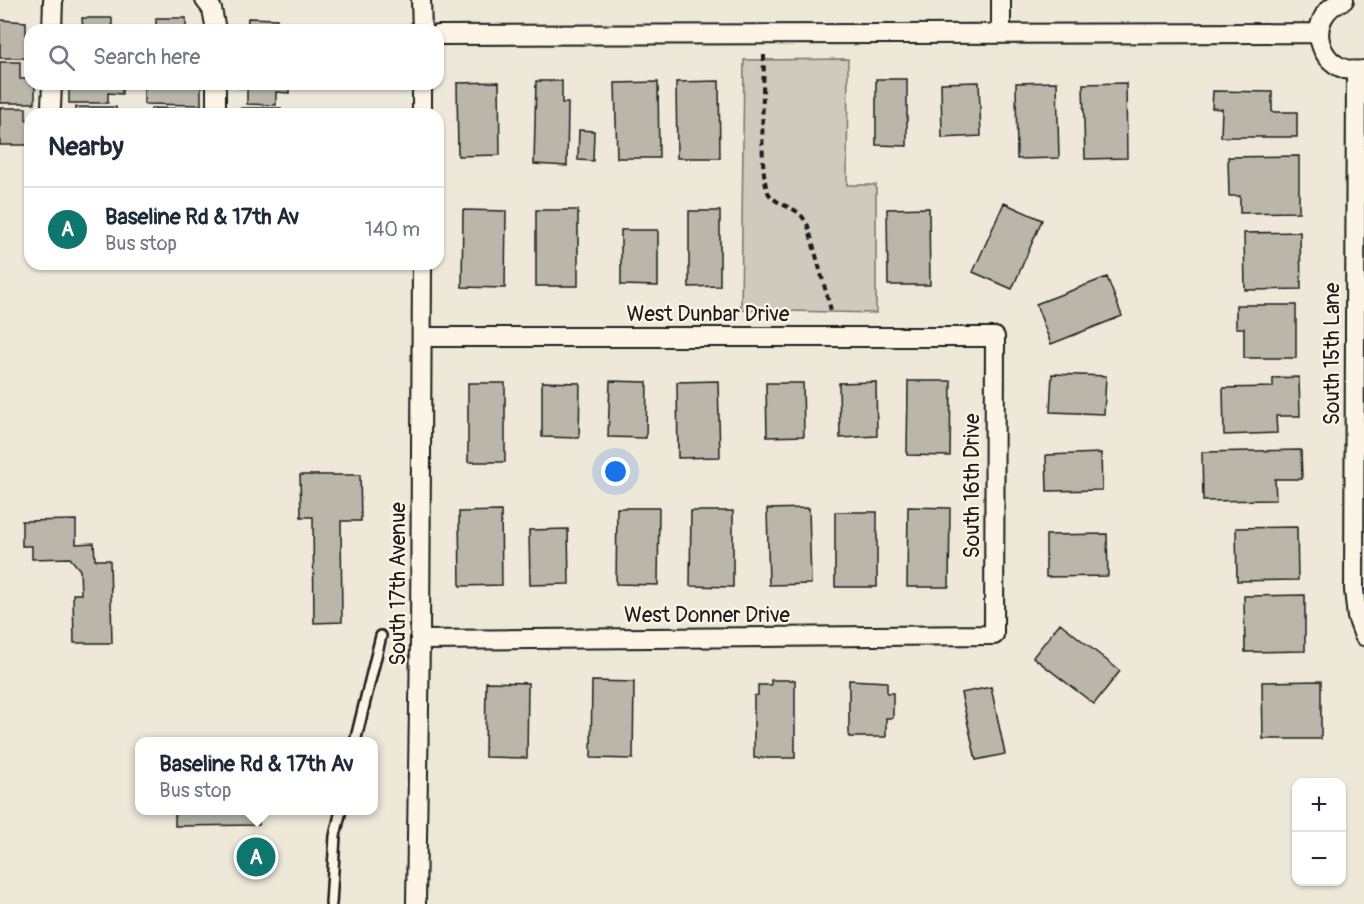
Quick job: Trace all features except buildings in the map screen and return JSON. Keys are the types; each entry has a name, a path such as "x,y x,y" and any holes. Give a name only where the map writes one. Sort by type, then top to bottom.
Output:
{"street":[{"path":"52,24 53,0"},
{"path":"205,0 213,9 215,24"},
{"path":"421,0 422,24"},
{"path":"1001,0 1001,34"},
{"path":"1344,0 1331,7 1325,15 1319,33 1320,42 1323,52 1337,66 1360,71"},
{"path":"444,36 1319,33"},
{"name":"South 15th Lane","path":"1360,71 1354,590 1357,616 1364,636"},
{"path":"51,107 52,90"},
{"path":"216,90 216,107"},
{"path":"422,90 422,108"},
{"name":"South 17th Avenue","path":"416,904 422,270"},
{"name":"West Dunbar Drive","path":"422,337 995,337"},
{"name":"South 16th Drive","path":"994,635 995,337"},
{"name":"West Donner Drive","path":"420,640 994,635"}],"lane":[{"path":"356,737 381,636"},
{"path":"331,904 335,836 339,815"}],"path":[{"path":"765,55 763,147 765,184 769,194 776,201 800,214 808,226 832,314"}],"shaded area":[{"path":"848,59 847,185 876,185 876,313 741,310 744,60"}],"place":[{"name":"Baseline Rd & 17th Av","path":"256,857"}]}
